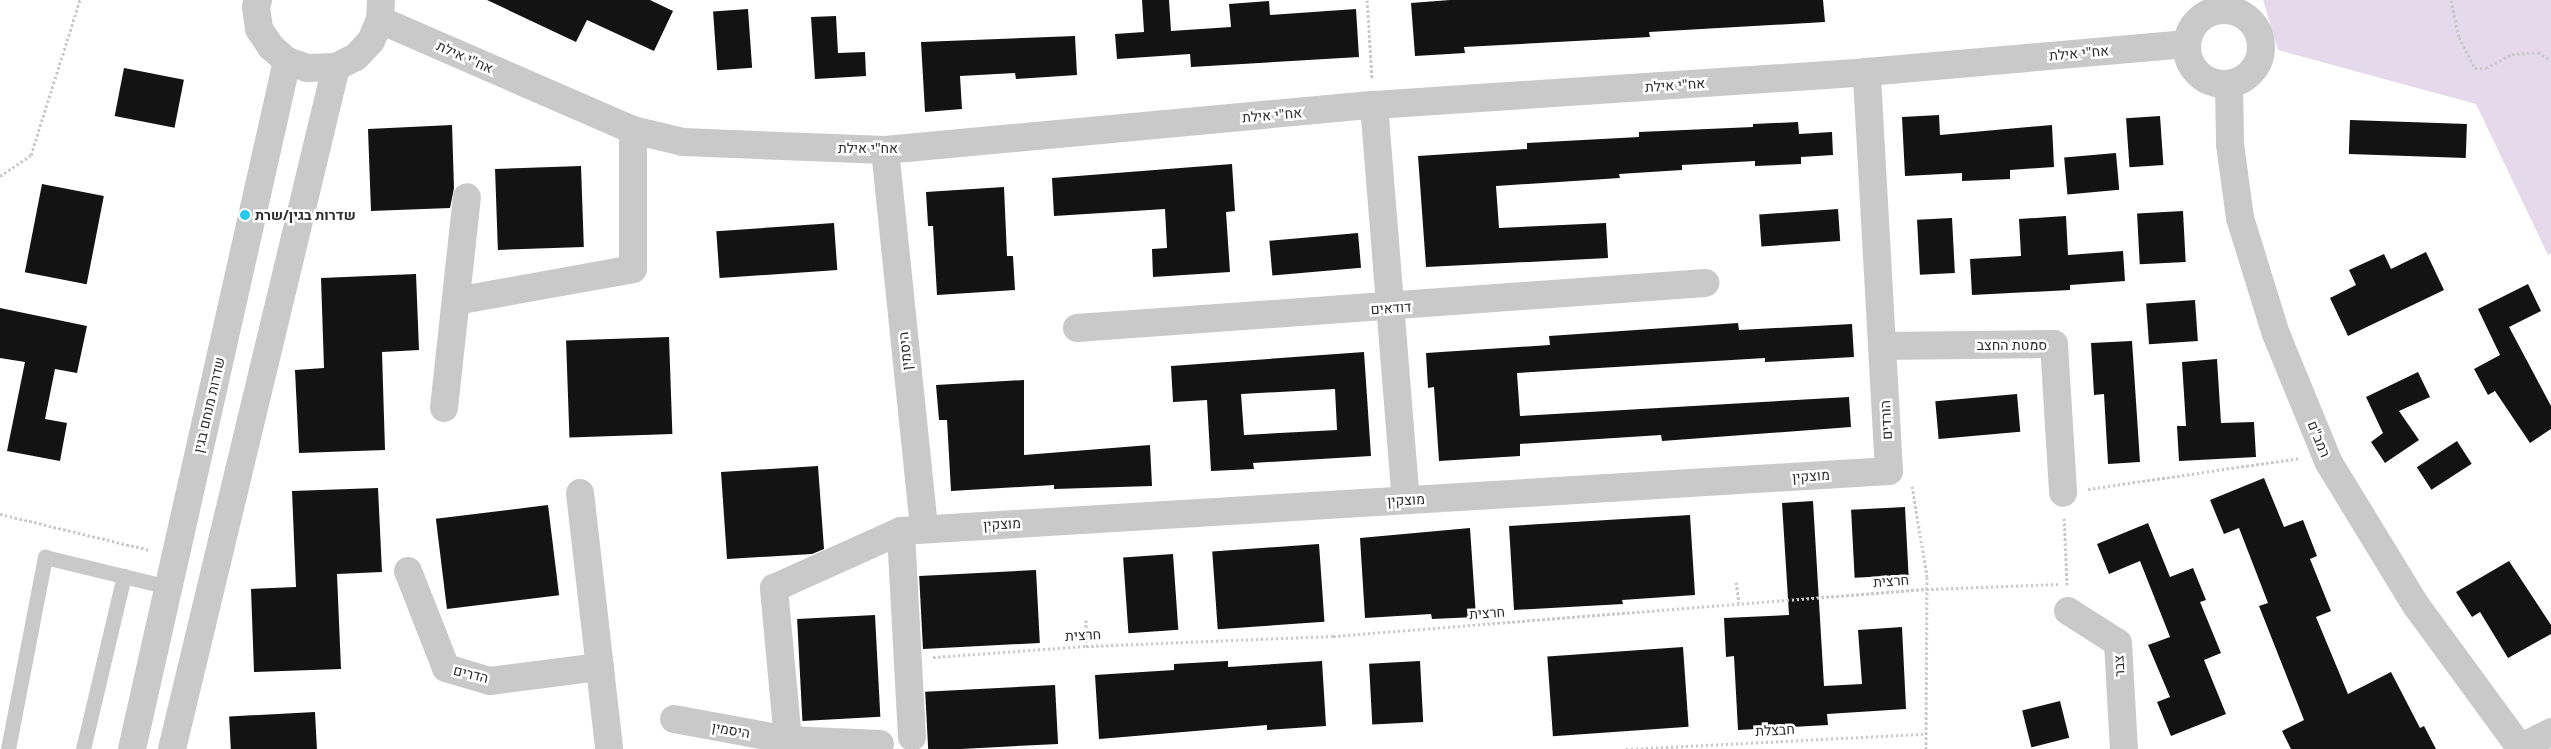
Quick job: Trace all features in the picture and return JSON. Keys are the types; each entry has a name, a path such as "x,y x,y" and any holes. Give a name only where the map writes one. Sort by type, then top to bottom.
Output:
{"street":[{"path":"258,0 256,7 260,28 270,47 286,61 307,68 336,67 356,57 371,41 380,10"},
{"path":"2227,5 2254,23 2260,35 2262,49 2260,62 2252,73 2229,85 2203,78 2188,57 2187,44 2193,26 2202,16 2227,5"},
{"name":"אח\"י אילת","path":"380,10 633,130 683,142 885,150 1374,105 1867,72 2187,44"},
{"name":"שדרות מנחם בגין","path":"132,749 286,61"},
{"path":"172,749 336,67"},
{"name":"הורדים","path":"1867,72 1889,471"},
{"name":"רמב\"ם","path":"2229,85 2230,144 2240,218 2276,334 2325,455 2415,604 2520,749"},
{"path":"1374,105 1406,500"},
{"path":"456,301 633,269 633,130"},
{"name":"היסמין","path":"885,150 912,530 908,659 912,737"},
{"path":"444,408 467,196"},
{"name":"דודאים","path":"1077,328 1391,308 1705,283"},
{"name":"סמטת החצב","path":"1882,346 2054,344 2063,493"},
{"name":"מוצקין","path":"912,530 1889,471"},
{"path":"580,493 609,749"},
{"path":"788,740 774,588 912,530"},
{"name":"הדרים","path":"408,571 446,668 490,681 600,667"},
{"name":"צבר","path":"2068,611 2118,643 2124,749"},
{"name":"היסמין","path":"674,719 788,740 880,744"},
{"path":"2520,749 2551,732"}],"lane":[{"path":"8,749 45,557 168,586"},
{"path":"83,749 124,576"}],"path":[{"path":"0,176 32,155 80,0"},
{"path":"1367,0 1374,105"},
{"path":"2451,0 2459,36 2475,68 2486,68 2512,54 2538,52 2551,60"},
{"path":"2068,611 2063,493 2325,455"},
{"path":"1889,471 1910,473 1927,577 1926,749"},
{"path":"0,514 176,556"},
{"path":"1736,582 1739,603"},
{"name":"חרצית","path":"908,659 1086,646 1333,636 1739,603 1926,590 2067,584"},
{"path":"1086,620 1086,646"},
{"name":"חבצלת","path":"1626,749 1926,734"}],"shaded area":[{"path":"2263,0 2551,0 2551,253 2548,255 2476,104 2278,50"}],"building":[{"path":"487,0 650,0 673,11 654,51 587,20 576,42"},
{"path":"1142,0 1169,0 1171,31 1231,27 1229,4 1269,1 1270,15 1356,9 1359,57 1191,67 1190,54 1117,59 1115,34 1144,32"},
{"path":"1450,0 1823,0 1825,22 1649,32 1650,37 1464,47 1465,53 1415,56 1411,3"},
{"path":"748,9 752,68 717,70 713,11"},
{"path":"836,16 838,53 865,52 866,76 815,79 811,17"},
{"path":"1075,36 1077,75 1016,79 1015,73 960,76 962,109 925,112 921,42"},
{"path":"124,68 184,80 175,128 115,116"},
{"path":"1939,115 1940,135 2052,125 2054,167 2010,170 2010,179 1962,181 1962,173 1905,176 1902,117"},
{"path":"2160,116 2163,165 2130,167 2126,118"},
{"path":"2350,120 2467,124 2466,158 2349,154"},
{"path":"1798,122 1799,134 1832,132 1833,155 1801,157 1801,164 1755,166 1755,161 1682,165 1682,170 1619,174 1620,178 1496,186 1499,228 1606,223 1608,258 1426,267 1418,156 1527,149 1527,143 1639,137 1639,132 1753,127 1753,124"},
{"path":"452,125 454,188 450,208 371,211 368,129"},
{"path":"2116,153 2119,190 2067,194 2064,158"},
{"path":"1232,164 1235,211 1226,212 1230,272 1153,277 1152,249 1167,248 1165,209 1054,216 1052,178"},
{"path":"581,166 584,247 498,250 495,169"},
{"path":"42,184 104,196 87,284 25,272"},
{"path":"1004,187 1007,256 1013,256 1015,290 937,295 933,226 928,226 926,192"},
{"path":"1838,209 1840,241 1761,246 1759,215"},
{"path":"2183,211 2186,262 2140,264 2137,213"},
{"path":"2066,216 2068,255 2123,251 2125,281 2070,285 2070,290 1972,295 1970,259 2021,256 2019,219"},
{"path":"1952,218 1955,273 1920,275 1917,220"},
{"path":"834,223 837,270 720,278 716,231"},
{"path":"1358,233 1361,268 1272,276 1269,241"},
{"path":"2426,252 2444,290 2348,336 2330,298 2356,285 2349,270 2384,254 2391,269"},
{"path":"416,274 419,350 382,352 385,450 299,453 295,370 324,368 321,278"},
{"path":"2528,284 2541,311 2509,327 2551,406 2551,429 2530,443 2495,391 2488,395 2474,369 2500,355 2478,309"},
{"path":"2195,300 2198,341 2149,344 2146,303"},
{"path":"0,308 87,326 77,373 55,369 45,419 67,423 60,461 7,451 25,362 0,358"},
{"path":"1738,323 1739,330 1852,324 1854,357 1765,362 1765,358 1517,373 1520,416 1849,397 1851,427 1662,441 1661,435 1520,444 1520,456 1439,461 1434,387 1428,388 1426,353 1550,345 1549,336"},
{"path":"669,337 672,434 569,438 566,341"},
{"path":"2132,341 2140,462 2108,464 2104,394 2094,395 2091,343"},
{"path":"1364,352 1371,456 1253,463 1254,469 1211,471 1207,400 1173,402 1171,366","holes":["1335,389 1337,430 1244,435 1241,394"]},
{"path":"2217,359 2221,423 2254,422 2256,457 2179,461 2177,426 2186,426 2182,362"},
{"path":"2418,372 2430,397 2399,411 2419,440 2385,463 2371,442 2383,433 2366,397"},
{"path":"1024,380 1024,455 1150,445 1152,486 1054,489 1054,485 951,491 947,420 939,420 936,385"},
{"path":"2017,394 2020,432 1939,439 1935,401"},
{"path":"2457,441 2472,464 2431,490 2417,467"},
{"path":"818,466 824,549 812,554 727,559 721,472"},
{"path":"2264,478 2284,527 2303,520 2317,556 2310,559 2331,611 2316,617 2348,694 2391,672 2420,728 2424,726 2436,749 2291,749 2282,731 2304,720 2259,606 2268,603 2239,528 2224,534 2210,500"},
{"path":"378,488 382,572 337,574 341,669 254,672 251,589 296,587 292,491"},
{"path":"1813,501 1824,686 1862,684 1858,630 1902,627 1906,709 1827,714 1828,725 1738,730 1734,656 1726,657 1724,618 1789,615 1782,503"},
{"path":"548,505 559,595 447,609 436,519"},
{"path":"1905,507 1909,575 1855,578 1851,510"},
{"path":"1690,515 1695,595 1622,600 1623,604 1514,610 1509,526"},
{"path":"2148,523 2170,577 2193,568 2206,600 2200,602 2221,653 2204,660 2226,714 2171,736 2157,702 2170,697 2148,645 2170,637 2140,561 2109,574 2097,544"},
{"path":"1470,528 1476,617 1432,619 1431,614 1365,618 1360,538"},
{"path":"1319,544 1324,622 1218,629 1212,551"},
{"path":"1173,554 1178,630 1128,633 1123,557"},
{"path":"2509,561 2551,625 2551,634 2508,658 2480,612 2472,617 2456,592"},
{"path":"1036,570 1040,643 923,649 919,576"},
{"path":"875,615 880,717 802,721 797,619"},
{"path":"1683,647 1689,727 1553,736 1547,656"},
{"path":"1228,661 1228,667 1322,661 1326,726 1267,730 1267,725 1099,739 1095,675 1174,670 1174,664"},
{"path":"1420,661 1423,722 1372,725 1369,664"},
{"path":"1055,685 1058,744 928,749 925,692"},
{"path":"2060,701 2069,738 2031,747 2022,710"},
{"path":"315,712 317,749 231,749 229,717"}],"place":[{"name":"שדרות בגין/שרת","path":"245,215"}]}
